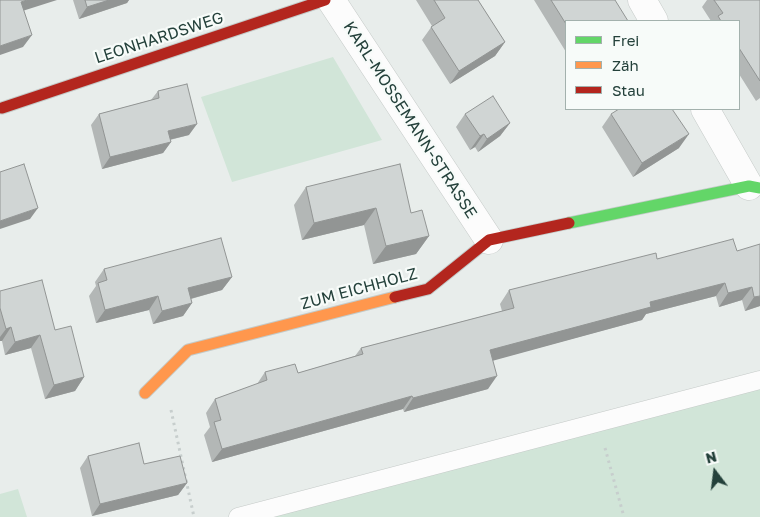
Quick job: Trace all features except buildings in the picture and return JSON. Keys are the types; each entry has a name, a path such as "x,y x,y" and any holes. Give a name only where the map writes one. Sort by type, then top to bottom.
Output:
{"street":[{"name":"LEONHARDSWEG","path":"2,108 325,0"},
{"name":"KARL-MOSSEMANN-STRASSE","path":"331,0 489,240"},
{"path":"642,0 653,20"},
{"path":"706,110 755,187"},
{"name":"ZUM EICHHOLZ","path":"145,393 188,350 428,288 489,240 755,187"}],"lane":[{"path":"238,517 760,380"}],"path":[{"path":"163,374 194,517"},
{"path":"598,424 624,517"}],"green space":[{"path":"333,57 382,140 232,182 201,97"},
{"path":"760,380 760,517 238,517"},
{"path":"18,489 27,517 0,517 0,494"}],"traffic: fast":[{"path":"569,223 749,186 760,188"}],"traffic: slow":[{"path":"145,393 188,350 395,297"}],"traffic: jam":[{"path":"2,108 325,0"},
{"path":"395,297 428,289 489,240 569,223"}]}
